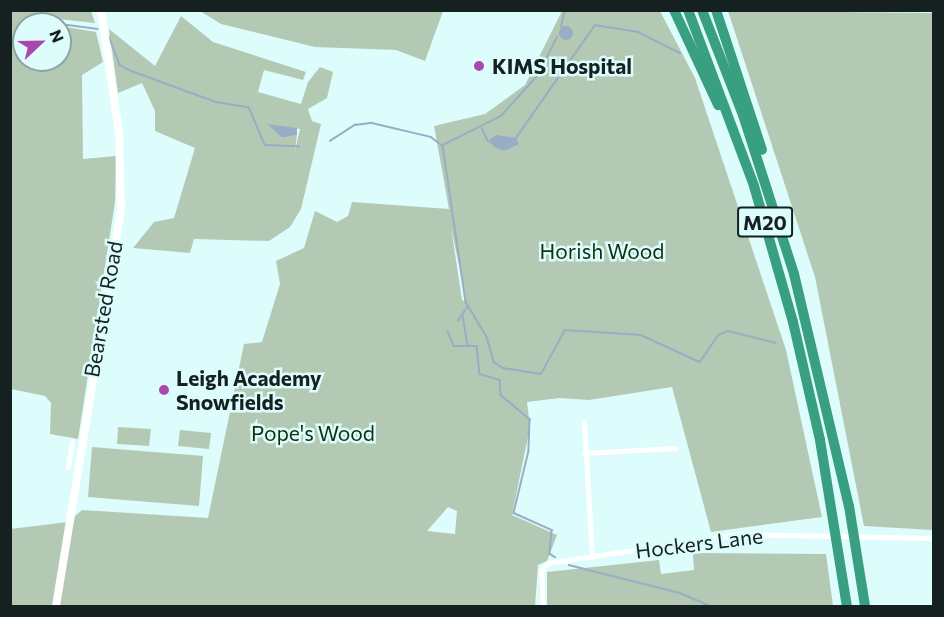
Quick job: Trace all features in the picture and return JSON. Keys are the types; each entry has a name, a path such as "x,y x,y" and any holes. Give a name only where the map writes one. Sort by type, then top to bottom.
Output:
{"highway":[{"name":"M20","path":"674,10 738,141"},
{"name":"M20","path":"688,10 738,141 808,384 847,606"},
{"name":"M20","path":"702,10 769,192"},
{"name":"M20","path":"716,10 757,130 769,192 849,506 865,606"}],"street":[{"name":"Bearsted Road","path":"56,606 75,458 121,208 119,133 100,10"},
{"path":"584,422 592,557"},
{"path":"68,467 75,458 72,442"},
{"path":"585,453 675,448"},
{"name":"Hockers Lane","path":"543,606 542,567 592,557 739,534 933,538"}],"green space":[{"path":"10,11 37,11 12,12 12,72 72,72 72,28 96,32 103,62 82,75 83,159 116,156 115,202 78,439 50,434 51,403 45,396 11,389"},
{"path":"91,11 95,23 72,21 72,12 45,12"},
{"path":"200,11 443,11 425,61 396,50 315,47 221,24"},
{"path":"562,11 660,11 695,78 786,350 822,517 711,532 672,387 589,400 560,398 527,402 530,427 512,515 557,535 547,561 538,565 535,606 11,606 10,529 68,522 82,510 208,518 244,344 262,342 280,284 276,261 304,248 315,211 337,222 348,216 352,202 449,209 434,126 485,114 525,85","holes":["451,227 466,299 463,301 462,300","448,507 457,511 455,534 427,531"]},
{"path":"728,11 933,13 933,530 864,526 815,277"},
{"path":"181,16 213,42 306,72 303,80 264,70 258,92 301,104 308,82 320,67 333,72 327,98 308,109 312,121 321,124 301,209 290,227 269,241 194,239 190,253 133,248 154,222 174,218 195,148 155,131 155,111 142,83 118,93 109,29 155,66","holes":["268,125 300,129 295,151 297,135 282,138"]},
{"path":"118,427 151,429 149,446 117,444"},
{"path":"180,430 211,433 209,449 178,446"},
{"path":"92,447 203,456 199,506 88,497"},
{"path":"693,553 826,554 833,606 547,606 547,572 659,560 661,574 694,570"}],"water":[{"path":"566,26 571,28 573,33 571,38 566,40 561,38 559,33 561,28"},
{"path":"267,124 297,128 297,135 282,138"},
{"path":"496,135 516,138 519,144 504,151 496,148 488,141"}],"waterway":[{"path":"40,10 53,23 98,29"},
{"path":"561,27 565,10"},
{"path":"516,138 595,25 638,32 680,53"},
{"path":"109,36 120,65 216,102 249,107 265,145 299,146"},
{"path":"443,145 501,116 538,75 557,37"},
{"path":"330,141 355,125 372,123 431,137 443,146 466,302 487,337 494,362 503,368 541,374 565,330 641,335 700,362 718,335 728,331 776,343"},
{"path":"482,128 488,141"},
{"path":"458,321 467,307"},
{"path":"463,315 468,345"},
{"path":"448,331 454,346 477,346 480,374 500,380 501,395 530,419 529,451 514,513 552,530 550,554 555,557"},
{"path":"569,565 680,593 710,606"}],"place":[{"name":"KIMS Hospital","path":"479,66"},
{"name":"Leigh Academy Snowfields","path":"164,390"}],"park label":[{"name":"Horish Wood","path":"602,251"},
{"name":"Pope's Wood","path":"313,433"}]}
